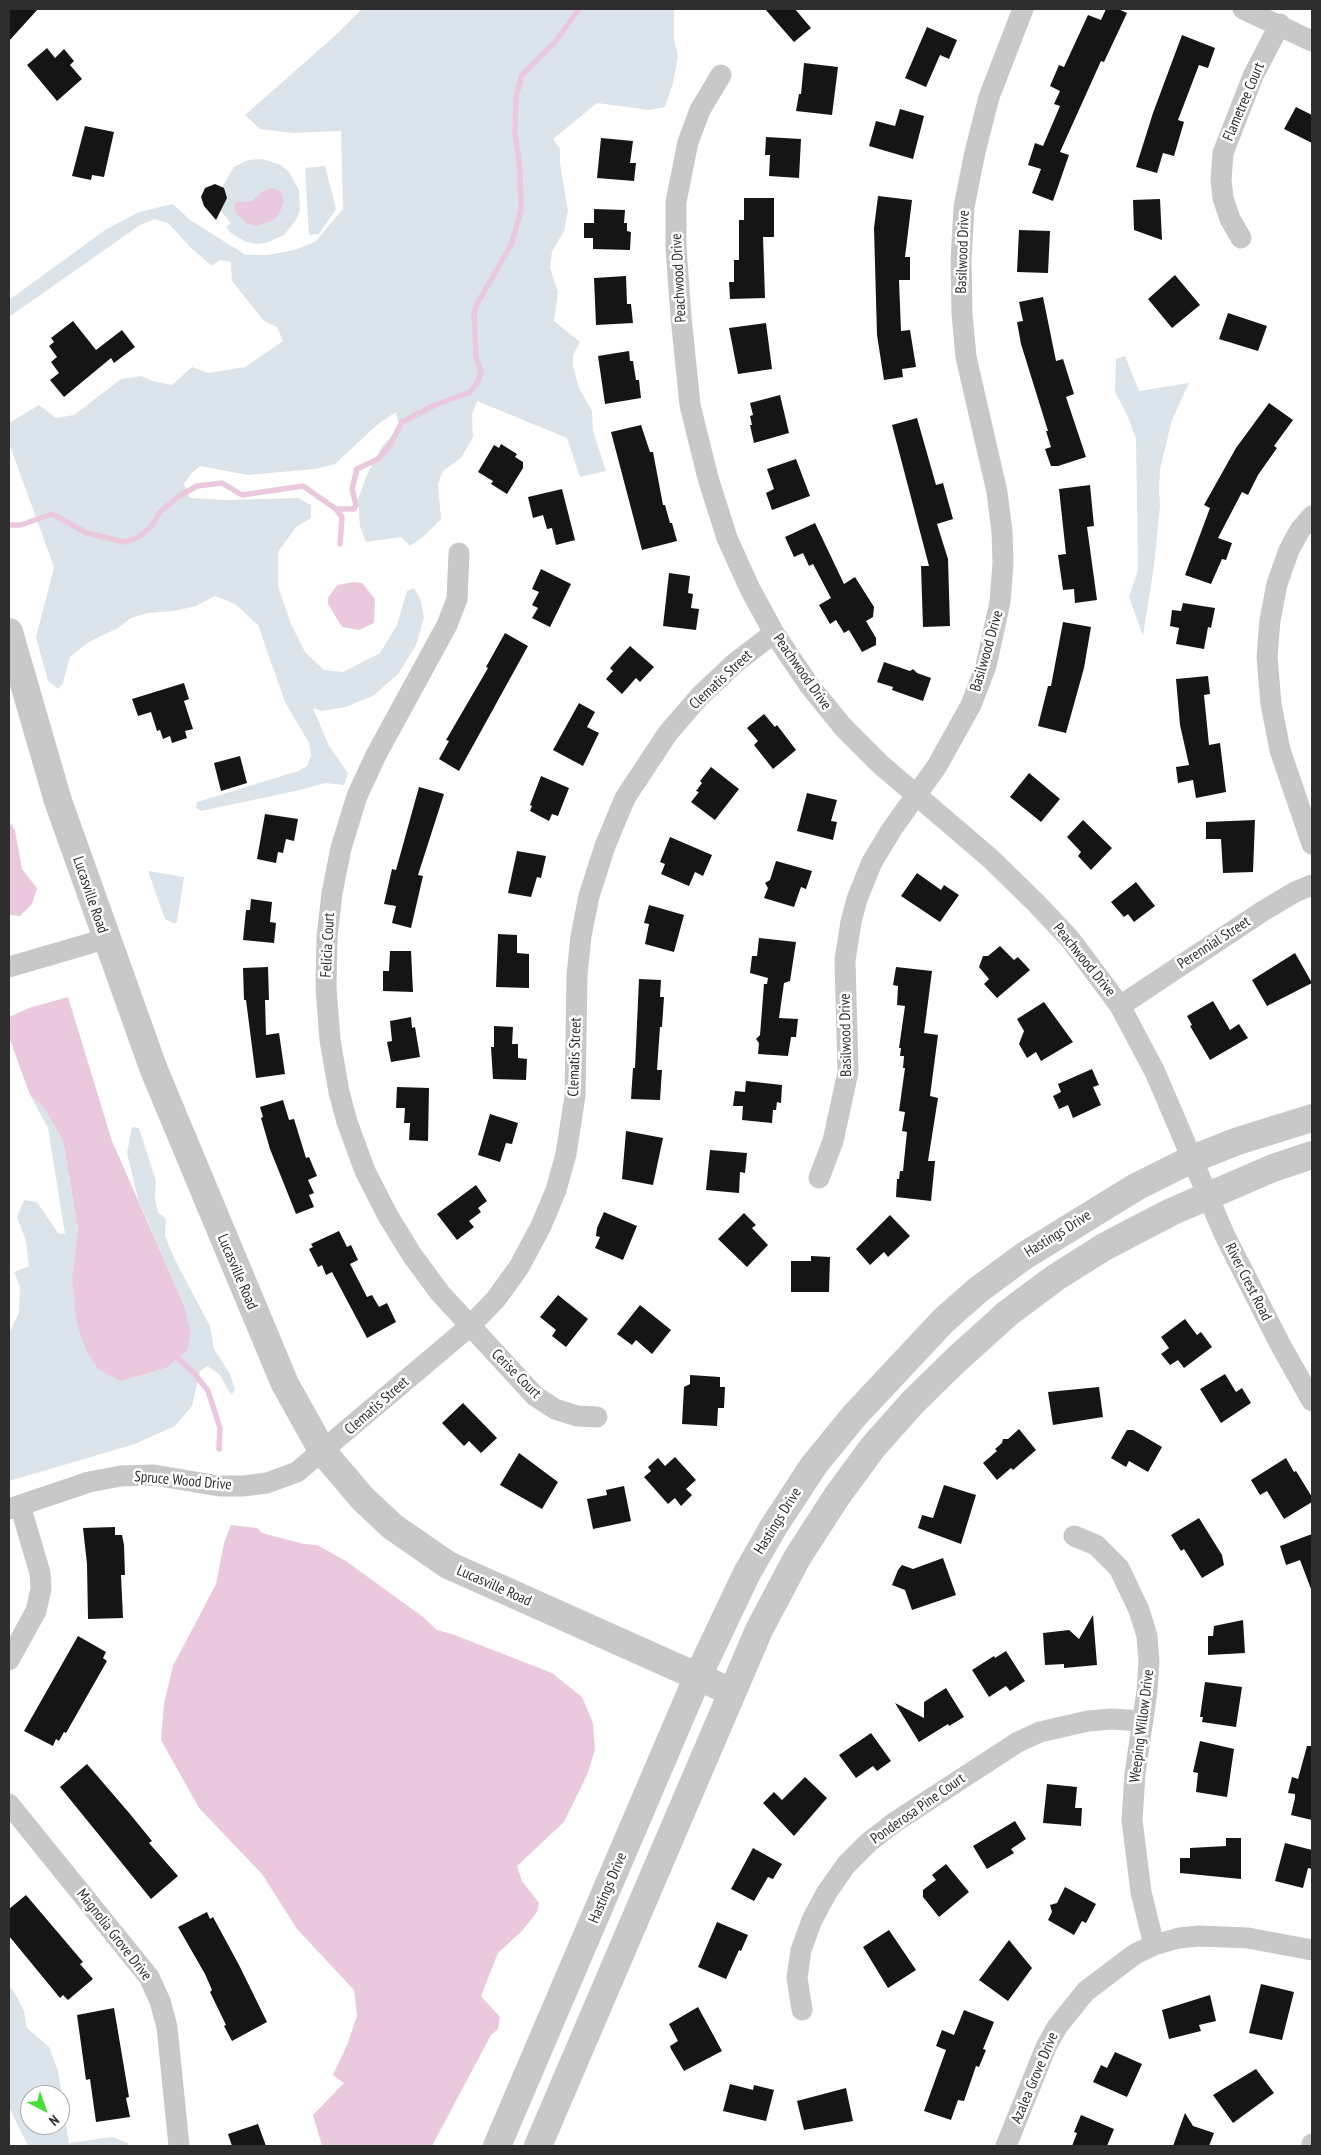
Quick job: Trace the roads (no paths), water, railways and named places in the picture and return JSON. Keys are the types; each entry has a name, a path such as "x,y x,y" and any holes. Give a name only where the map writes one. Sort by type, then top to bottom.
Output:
{"street":[{"name":"Basilwood Drive","path":"819,1178 833,1141 848,1072 846,960 851,922 872,862 892,829 952,742 971,705 986,666 1000,602 1003,563 1002,532 997,492 966,357 962,314 961,261 964,208 975,152 989,97 1023,9"},
{"path":"1244,9 1280,24 1312,41"},
{"name":"Flametree Court","path":"1241,238 1230,219 1223,198 1221,180 1223,153 1253,76 1280,24"},
{"name":"Peachwood Drive","path":"721,75 700,110 688,142 681,168 676,202 681,317 690,405 708,478 727,538 750,589 774,633 809,685 842,726 880,764 991,859 1070,939 1120,1006 1155,1072 1192,1159"},
{"path":"1312,516 1300,530 1289,550 1277,584 1270,620 1267,657 1270,704 1280,750 1312,844"},
{"name":"Felicia Court","path":"459,553 456,599 447,625 376,755 357,796 341,848 330,910 326,988 330,1040 339,1092 347,1122 365,1171 388,1216 412,1255 440,1293 469,1327"},
{"name":"Lucasville Road","path":"9,632 58,800 105,939 154,1070 285,1384 323,1452 363,1499 393,1527 448,1565 732,1692"},
{"name":"Clematis Street","path":"323,1452 469,1327 496,1299 519,1267 541,1226 556,1190 566,1154 575,1096 577,975 581,936 589,896 604,846 625,798 668,732 700,696 735,663 774,633"},
{"name":"Perennial Street","path":"1120,1006 1255,916 1295,892 1312,885"},
{"path":"9,967 105,939"},
{"name":"Hastings Drive","path":"497,2146 698,1676 747,1573 774,1526 814,1465 854,1416 904,1360 958,1308 1024,1256 1136,1187 1192,1159 1238,1140 1312,1118"},
{"path":"538,2146 759,1630 797,1558 836,1496 873,1447 913,1402 1008,1314 1055,1278 1104,1247 1207,1195 1312,1155"},
{"name":"River Crest Road","path":"1192,1159 1225,1236 1281,1346 1312,1401"},
{"name":"Cerise Court","path":"469,1327 535,1396 555,1409 577,1416 597,1417"},
{"name":"Spruce Wood Drive","path":"14,1507 89,1482 121,1476 154,1475 219,1486 267,1483 297,1472 323,1452"},
{"path":"9,1660 36,1611 41,1589 40,1573 14,1507"},
{"name":"Weeping Willow Drive","path":"1074,1536 1096,1546 1110,1557 1127,1582 1139,1610 1147,1636 1150,1661 1135,1774 1132,1820 1141,1892 1154,1945"},
{"name":"Ponderosa Pine Court","path":"802,2010 797,1978 800,1950 812,1920 827,1892 846,1865 869,1842 895,1822 1010,1747 1040,1732 1088,1721 1112,1719 1143,1721"},
{"name":"Magnolia Grove Drive","path":"9,1804 148,1978 160,2001 167,2027 178,2146"},
{"name":"Azalea Grove Drive","path":"1006,2146 1046,2047 1071,2008 1086,1991 1108,1972 1135,1954 1154,1945 1179,1938 1199,1936 1248,1938 1312,1950"}],"waterway":[{"path":"9,525 21,525 52,514 87,533 125,542 139,537 151,527 160,512 179,496 197,486 222,483 242,495 303,486 336,509 354,509 356,505 352,489 357,469 378,459 390,445 402,422 435,405 470,392 477,383 481,372 476,357 474,313 477,304 512,243 521,210 520,170 515,133 516,97 522,75 555,42 579,9"},
{"path":"336,509 342,517 340,544"},
{"path":"178,1358 195,1374 208,1391 220,1428 219,1449"}]}
